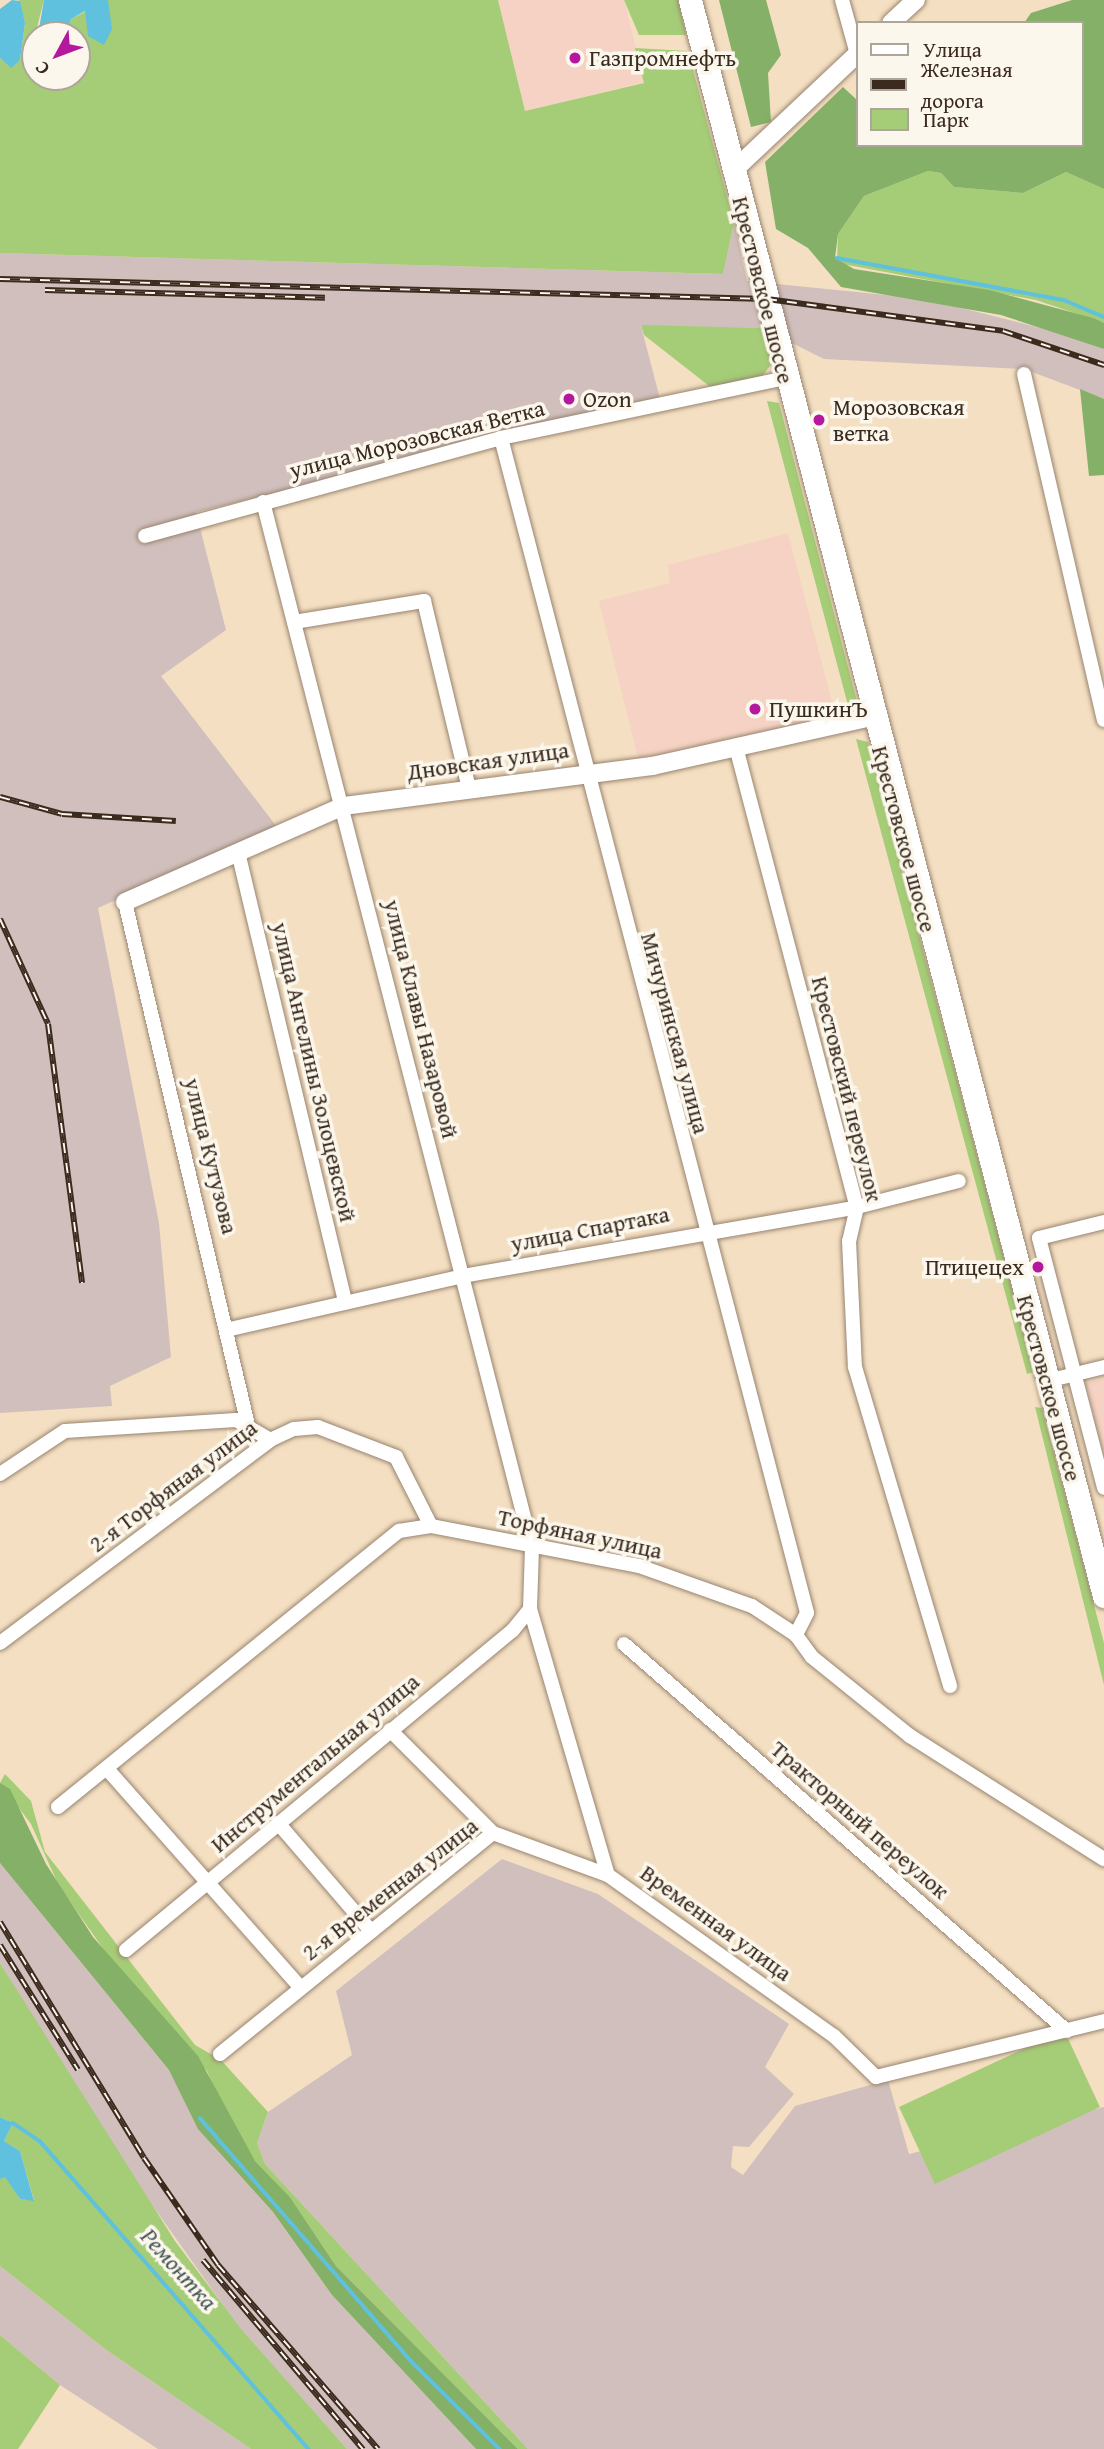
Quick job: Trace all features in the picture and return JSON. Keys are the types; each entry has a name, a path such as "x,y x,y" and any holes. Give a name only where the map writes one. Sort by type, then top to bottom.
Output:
{"main road":[{"name":"Крестовское шоссе","path":"690,0 872,717 1104,1596"}],"street":[{"path":"842,0 856,50"},
{"path":"893,21 916,0"},
{"path":"733,171 856,55"},
{"path":"1024,374 1104,720"},
{"name":"улица Морозовская Ветка","path":"145,536 501,438 785,378"},
{"name":"Мичуринская улица","path":"501,438 584,774 703,1230 807,1613 796,1635"},
{"name":"улица Клавы Назаровой","path":"263,502 344,806 532,1548"},
{"path":"295,622 424,601 468,788"},
{"name":"Дновская улица","path":"125,902 344,806 584,774 736,747 872,717"},
{"name":"Крестовский переулок","path":"736,747 857,1207 849,1241 855,1367 950,1686"},
{"name":"улица Ангелины Золоцевской","path":"238,852 345,1302"},
{"name":"улица Кутузова","path":"125,902 230,1329 247,1421"},
{"name":"улица Спартака","path":"230,1329 463,1276 703,1230 857,1207 959,1181"},
{"path":"1104,1222 1039,1237 1104,1488"},
{"path":"1047,1381 1104,1367"},
{"path":"0,1474 65,1431 247,1421 270,1440"},
{"name":"2-я Торфяная улица","path":"0,1643 270,1440 318,1427 396,1458 431,1525"},
{"name":"Торфяная улица","path":"58,1807 108,1770 399,1531 431,1525 532,1548 639,1566 703,1586 752,1606 796,1635 812,1657 910,1736 1104,1859"},
{"name":"Временная улица","path":"532,1548 530,1609 608,1875 834,2036 876,2077 1104,2021"},
{"name":"Инструментальная улица","path":"126,1950 513,1630 530,1609"},
{"name":"Тракторный переулок","path":"624,1644 1067,2031"},
{"path":"390,1730 493,1833"},
{"path":"108,1770 209,1880 301,1988"},
{"path":"278,1823 371,1931"},
{"name":"2-я Временная улица","path":"220,2054 493,1833 608,1875"}],"shaded area":[{"name":"Газпромнефть","path":"498,0 624,0 644,82 525,111"},
{"path":"734,223 747,281 926,299 1068,335 1104,349 1104,399 1024,369 824,359 762,328 641,326 660,399 196,512 226,630 161,676 277,827 98,908 159,1223 171,1357 110,1386 112,1406 0,1413 0,253 723,274"},
{"path":"788,533 835,714 639,762 599,601 670,583 668,565"},
{"path":"1104,1379 1104,1455 1086,1383"},
{"path":"502,1859 598,1894 789,2024 765,2067 794,2094 749,2147 733,2146 731,2167 743,2175 795,2106 888,2080 909,2154 1104,2107 1104,2449 528,2449 265,2164 257,2143 268,2112 352,2055 336,1991"},
{"path":"0,1863 169,2070 214,2147 273,2212 332,2295 476,2449 347,2449 240,2329 126,2168 0,1963"},
{"path":"0,2266 105,2349 251,2449 158,2449 60,2385 0,2335"}],"green space":[{"path":"19,0 44,0 39,21 24,21"},
{"path":"108,0 498,0 525,111 644,83 635,48 688,51 734,223 723,274 0,253 0,58 8,65 20,60 21,53 21,91 91,91 91,21 70,21"},
{"path":"624,0 678,0 686,35 639,35"},
{"path":"719,0 766,0 781,55 768,73 771,122 751,127"},
{"path":"1072,0 1104,0 1104,189 1066,172 1023,193 954,187 941,173 928,171 864,196 838,234 835,258 854,269 989,290 1093,318 1104,323 1104,349 1001,315 841,287 808,248 776,229 765,162 843,87 856,99 856,147 1083,147 1083,21 1025,21 1031,13"},
{"path":"928,171 941,173 954,187 1023,193 1066,172 1104,189 1104,323 1036,300 837,263 838,234 864,196"},
{"path":"641,325 762,328 773,362 760,379 713,389 644,335"},
{"path":"1080,389 1104,399 1104,475 1089,476"},
{"path":"767,401 779,403 860,713 849,709"},
{"path":"856,739 868,742 1034,1372 1027,1374"},
{"path":"1035,1407 1042,1408 1104,1643 1104,1685"},
{"path":"5,1774 31,1801 45,1852 195,2045 221,2060 268,2112 257,2143 265,2164 528,2449 518,2449 336,2266 290,2197 255,2161 231,2126 207,2071 109,1957 59,1886 31,1824 0,1783"},
{"path":"0,1783 10,1789 46,1864 93,1937 198,2056 255,2161 290,2197 336,2266 518,2449 476,2449 332,2295 273,2212 198,2129 169,2070 0,1863"},
{"path":"0,1963 175,2241 241,2329 347,2449 251,2449 105,2349 0,2266 0,2179 5,2176 20,2199 34,2200 20,2151 4,2141 13,2123 0,2117"},
{"path":"1064,2030 1100,2107 935,2184 899,2107"},
{"path":"0,2335 60,2385 18,2449 0,2449"}],"water":[{"path":"12,0 20,1 25,21 21,21 20,60 11,68 0,58 0,9"},
{"path":"44,0 108,0 112,29 104,45 91,38 91,21 86,21 85,11 70,21 40,21"},
{"path":"0,2117 13,2123 4,2141 20,2151 34,2201 20,2199 5,2177 0,2179"}],"waterway":[{"path":"837,258 1064,300 1104,317"},
{"path":"200,2118 414,2364 500,2449"},
{"name":"Ремонтка","path":"13,2123 40,2141 309,2449"}],"railway":[{"path":"0,279 767,299 1003,331 1104,365"},
{"path":"45,290 325,298"},
{"path":"0,797 62,814 176,821"},
{"path":"0,919 48,1024 82,1283"},
{"path":"0,1922 144,2158 218,2265 378,2449"},
{"path":"0,1945 78,2070"},
{"path":"203,2260 363,2449"}],"place":[{"name":"Газпромнефть","path":"575,58"},
{"name":"Ozon","path":"569,399"},
{"name":"Морозовская ветка","path":"819,420"},
{"name":"ПушкинЪ","path":"755,709"},
{"name":"Птицецех","path":"1038,1267"}]}
